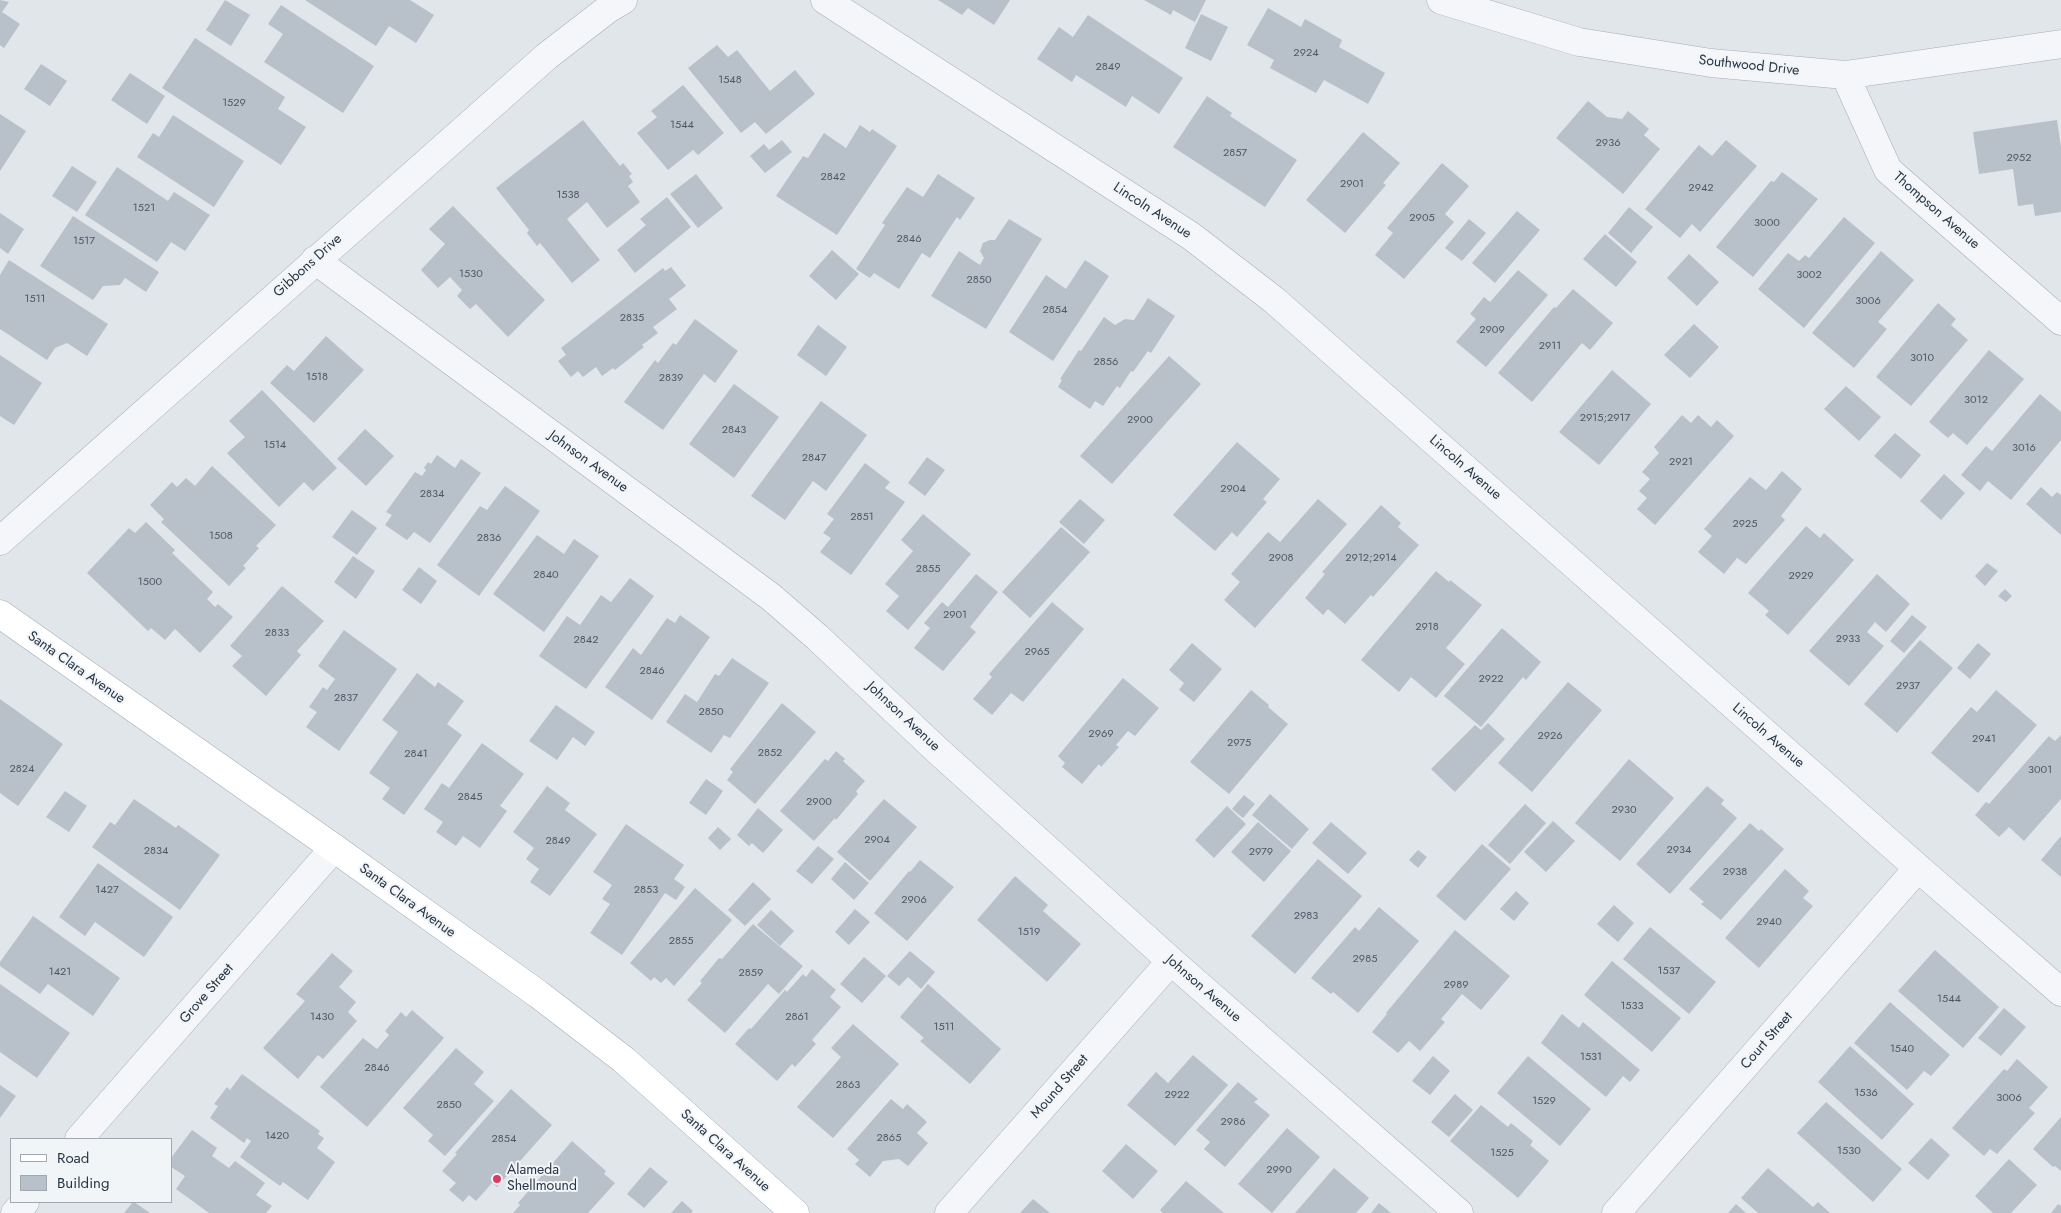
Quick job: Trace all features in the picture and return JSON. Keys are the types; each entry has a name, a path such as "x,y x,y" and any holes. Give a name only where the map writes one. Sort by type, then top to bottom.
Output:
{"street":[{"name":"Gibbons Drive","path":"0,540 314,260 547,56 608,9 623,0"},
{"name":"Lincoln Avenue","path":"825,0 1191,236 1274,300 2061,992"},
{"name":"Southwood Drive","path":"1441,0 1579,42 1711,63 1845,75 2061,44"},
{"name":"Thompson Avenue","path":"1845,75 1888,170 2061,321"},
{"name":"Johnson Avenue","path":"314,260 771,597 817,636 937,750 1171,961 1459,1213"},
{"name":"Santa Clara Avenue","path":"0,614 334,848 538,994 624,1060 795,1213"},
{"name":"Grove Street","path":"80,1138 334,848"},
{"name":"Court Street","path":"1616,1213 1918,868"},
{"name":"Mound Street","path":"949,1213 1171,961"},
{"path":"15,1213 24,1203"}],"building":[{"path":"0,0 9,2 2,12 20,24 4,48 0,45"},
{"path":"225,0 250,15 231,46 206,30"},
{"path":"305,0 410,0 434,15 416,43 389,26 376,46"},
{"path":"938,0 1010,0 994,25 968,8 962,15"},
{"path":"1144,0 1206,0 1195,22 1173,10 1171,15"},
{"path":"281,5 374,66 343,113 264,62 283,34 268,24"},
{"path":"1268,8 1301,27 1305,19 1342,40 1339,47 1385,73 1368,104 1324,80 1316,93 1270,68 1274,60 1247,45"},
{"path":"1201,14 1228,27 1211,61 1185,48"},
{"path":"1088,15 1183,78 1159,114 1132,96 1126,107 1076,75 1072,82 1037,59 1059,27 1073,37"},
{"path":"195,38 285,97 278,109 306,127 281,165 162,88"},
{"path":"717,45 728,57 737,50 770,91 795,70 815,94 766,134 755,122 741,133 688,68"},
{"path":"41,64 67,81 50,106 24,89"},
{"path":"130,73 165,96 147,124 111,100"},
{"path":"683,85 724,133 698,155 693,150 668,170 637,133 657,117 651,111"},
{"path":"1207,96 1232,113 1230,116 1297,160 1265,207 1173,147"},
{"path":"1588,101 1607,117 1622,119 1628,111 1649,129 1644,135 1660,149 1623,194 1556,138"},
{"path":"0,114 26,131 0,171"},
{"path":"173,115 244,161 214,207 137,157 153,133 159,137"},
{"path":"583,120 620,166 623,163 632,174 629,176 633,182 628,186 640,202 607,228 587,202 567,219 600,260 572,283 540,243 537,246 527,233 529,230 496,188"},
{"path":"2057,120 2061,147 2061,212 2035,216 2033,204 2018,206 2013,169 1979,174 1973,132"},
{"path":"860,125 870,132 872,129 897,146 837,235 776,196 803,156 808,158 824,133 846,148"},
{"path":"1363,132 1400,163 1383,183 1386,185 1345,233 1306,200"},
{"path":"782,140 792,152 765,173 750,156 764,144 769,150"},
{"path":"1726,140 1757,166 1700,232 1692,224 1680,238 1645,209 1699,145 1712,156"},
{"path":"1442,163 1469,186 1445,214 1454,222 1404,279 1375,255 1393,233 1387,228"},
{"path":"72,166 97,182 77,212 52,196"},
{"path":"117,167 168,201 174,192 210,215 185,251 171,242 157,262 85,215"},
{"path":"1782,172 1818,199 1753,277 1716,247 1771,181 1774,182"},
{"path":"696,174 723,208 698,228 670,194"},
{"path":"938,174 975,198 960,220 957,217 930,258 922,253 899,289 874,273 870,278 856,269 885,225 882,223 907,187 923,197"},
{"path":"667,197 691,227 635,273 617,250 646,225 640,219"},
{"path":"453,206 545,300 508,337 476,304 470,309 457,296 462,290 450,277 438,288 421,270 445,244 429,229"},
{"path":"1629,207 1653,227 1631,253 1608,233"},
{"path":"1517,211 1540,230 1495,283 1472,263"},
{"path":"0,213 24,229 8,254 0,248"},
{"path":"73,216 159,272 146,292 125,278 120,285 103,286 93,300 40,266"},
{"path":"1844,217 1875,243 1804,328 1758,289 1788,253 1799,261 1805,255 1809,258"},
{"path":"1009,219 1042,239 986,329 931,296 959,251 980,265 984,258 980,251 983,243 995,240"},
{"path":"1469,219 1486,233 1462,261 1445,248"},
{"path":"1605,234 1637,262 1616,287 1583,259"},
{"path":"832,250 859,274 836,300 809,276"},
{"path":"1881,251 1914,280 1878,322 1887,329 1854,368 1812,333"},
{"path":"1689,254 1719,282 1697,306 1667,278"},
{"path":"9,260 108,324 87,356 67,343 55,348 47,360 0,329 0,275"},
{"path":"1085,260 1109,276 1053,361 1009,332 1046,275 1066,289"},
{"path":"671,267 686,286 669,299 677,309 653,327 658,333 615,370 613,368 602,376 596,367 583,377 578,371 571,377 558,361 566,355 561,348 663,268 665,271"},
{"path":"1518,270 1548,295 1486,367 1456,342 1476,319 1470,314 1484,297 1490,302"},
{"path":"1573,289 1613,323 1590,350 1582,343 1532,402 1498,373 1554,307 1556,308"},
{"path":"1148,298 1175,316 1151,353 1148,351 1120,388 1117,386 1103,406 1095,401 1090,409 1058,387 1062,380 1060,379 1079,350 1081,351 1104,317 1115,325 1125,319 1134,320"},
{"path":"1938,303 1956,319 1951,325 1968,340 1911,406 1876,377"},
{"path":"695,319 738,351 715,383 704,374 663,430 624,402 655,360 658,363 673,343 676,345"},
{"path":"1694,324 1719,347 1690,378 1664,355"},
{"path":"818,325 847,347 826,376 797,355"},
{"path":"326,336 364,370 314,423 270,383 287,365 294,371"},
{"path":"1989,350 2024,379 1967,445 1953,433 1948,438 1929,422"},
{"path":"0,355 42,383 14,425 0,416"},
{"path":"1169,356 1201,384 1112,484 1080,456"},
{"path":"1612,370 1651,404 1599,465 1559,432"},
{"path":"734,384 779,417 734,478 689,444"},
{"path":"1846,386 1881,417 1859,441 1824,409"},
{"path":"262,390 337,468 313,491 304,482 279,507 227,453 245,437 229,421"},
{"path":"2040,394 2061,412 2061,440 2011,500 1988,481 1980,491 1961,475 1986,446 1992,451"},
{"path":"821,401 867,435 826,491 813,481 785,520 751,496"},
{"path":"1682,415 1691,423 1698,415 1711,427 1717,420 1734,436 1655,525 1637,509 1647,498 1639,491 1650,479 1642,472 1659,453 1654,447"},
{"path":"365,429 394,456 366,486 337,459"},
{"path":"1895,433 1921,455 1901,479 1874,456"},
{"path":"1237,442 1280,479 1263,499 1267,502 1237,537 1232,532 1215,551 1173,515"},
{"path":"437,455 455,468 461,459 481,473 430,543 414,532 407,540 385,525 392,515 386,512 415,472 422,476 428,462 431,464"},
{"path":"927,457 945,470 925,496 908,483"},
{"path":"865,463 890,482 885,488 905,502 851,575 820,552 831,538 823,533 834,519 827,514"},
{"path":"212,466 276,525 256,546 259,548 243,566 246,568 229,586 161,522 164,519 150,505 172,482 177,487 186,478 195,486"},
{"path":"1782,471 1802,489 1781,516 1785,520 1746,564 1737,558 1724,574 1698,552 1712,536 1704,529 1750,477 1766,490"},
{"path":"1944,474 1965,493 1941,520 1920,501"},
{"path":"505,486 540,511 479,596 437,565 480,506 487,510"},
{"path":"2041,487 2052,497 2057,492 2061,495 2061,535 2026,504"},
{"path":"1080,499 1105,520 1084,544 1059,522"},
{"path":"1318,499 1347,524 1255,628 1224,600 1240,582 1231,574 1268,532 1280,542"},
{"path":"1381,505 1401,523 1398,527 1419,545 1373,597 1371,595 1345,624 1328,609 1323,615 1305,598 1325,574 1322,572"},
{"path":"352,510 377,528 357,555 332,537"},
{"path":"923,514 971,554 908,630 886,611 899,596 885,584 913,551 901,540"},
{"path":"146,522 175,550 172,553 213,592 207,599 215,607 218,604 233,617 200,653 175,629 165,640 151,628 148,631 87,573 129,528 135,533"},
{"path":"1806,526 1820,538 1824,533 1854,560 1788,635 1765,615 1769,611 1748,593"},
{"path":"1061,527 1090,552 1030,618 1002,592"},
{"path":"537,535 564,554 574,539 599,556 544,632 493,594"},
{"path":"353,556 375,571 356,599 334,582"},
{"path":"1987,563 1998,571 1985,586 1975,576"},
{"path":"419,567 437,581 421,604 402,590"},
{"path":"1436,571 1482,605 1446,648 1465,664 1436,698 1411,677 1399,692 1361,660"},
{"path":"976,574 998,592 970,627 976,632 943,671 914,648 930,628 924,623 942,602 948,607"},
{"path":"1877,574 1910,604 1886,632 1875,622 1867,632 1884,646 1849,686 1809,651"},
{"path":"630,578 654,596 586,689 539,656 567,616 580,625 601,595 611,602"},
{"path":"282,586 324,621 297,651 301,655 266,696 232,666 242,656 230,646"},
{"path":"2005,589 2012,596 2006,602 1998,596"},
{"path":"1052,602 1084,629 1023,702 1011,693 992,715 973,699 992,677 989,674"},
{"path":"680,615 710,637 652,720 605,687 633,648 641,655 667,618 675,623"},
{"path":"1912,615 1927,627 1904,653 1890,641"},
{"path":"1502,628 1541,662 1526,680 1523,677 1481,727 1444,696"},
{"path":"344,630 397,669 339,751 306,727 317,712 309,707 323,687 327,690 335,679 318,666"},
{"path":"1920,640 1953,668 1897,733 1864,704"},
{"path":"1192,643 1222,669 1194,702 1179,690 1184,683 1169,670"},
{"path":"1978,643 1991,654 1970,679 1957,668"},
{"path":"732,658 769,683 730,738 724,735 711,753 666,722 685,694 697,702 715,674 719,676"},
{"path":"417,673 435,687 438,682 464,701 447,724 462,735 404,815 382,799 390,788 369,773 398,732 382,720"},
{"path":"1123,678 1159,708 1135,736 1128,731 1116,745 1119,747 1101,767 1099,764 1082,784 1062,767 1065,763 1058,756"},
{"path":"1568,682 1602,710 1532,792 1498,763"},
{"path":"1251,690 1288,724 1229,794 1190,762"},
{"path":"1996,690 2037,725 1978,793 1931,753 1971,707 1977,712"},
{"path":"0,699 63,744 18,806 0,793"},
{"path":"782,703 816,732 755,804 727,780 733,772 730,769"},
{"path":"556,705 595,732 585,746 573,737 557,760 529,741"},
{"path":"1488,723 1505,739 1455,792 1431,769 1475,725 1481,730"},
{"path":"2061,735 2061,799 2024,841 2009,827 1999,837 1975,815 1986,802 1989,804 2049,736 2055,741"},
{"path":"482,743 524,774 500,806 507,811 480,848 463,836 456,846 436,832 443,822 424,809 442,783 449,788"},
{"path":"836,751 845,759 843,761 865,781 856,791 858,794 836,820 835,818 814,841 780,811 825,759 828,761"},
{"path":"1629,759 1674,798 1620,861 1575,823"},
{"path":"706,779 723,791 706,815 689,803"},
{"path":"547,786 570,803 565,810 597,834 550,896 530,882 539,869 526,859 534,848 513,832"},
{"path":"1707,786 1724,800 1721,804 1737,818 1670,894 1636,864"},
{"path":"65,791 87,806 69,832 46,817"},
{"path":"1270,794 1309,829 1292,849 1252,815"},
{"path":"1244,795 1255,804 1243,818 1232,809"},
{"path":"134,799 176,828 178,825 220,855 180,910 92,847 110,822 115,825"},
{"path":"884,799 917,827 870,881 837,852"},
{"path":"1525,804 1546,823 1510,864 1488,845"},
{"path":"1227,806 1246,824 1214,858 1195,840"},
{"path":"758,808 783,830 763,853 752,843 749,846 737,835"},
{"path":"1553,821 1575,841 1546,872 1524,852"},
{"path":"1258,822 1291,851 1264,882 1231,852"},
{"path":"1331,822 1367,853 1348,874 1312,843"},
{"path":"1750,823 1759,831 1761,829 1784,849 1721,920 1701,904 1704,902 1689,889"},
{"path":"626,824 684,865 674,879 685,887 676,900 665,893 622,955 590,933 610,904 602,899 612,885 593,872"},
{"path":"718,827 731,839 720,850 708,838"},
{"path":"2061,836 2061,877 2041,860"},
{"path":"1482,844 1511,869 1465,921 1436,896"},
{"path":"818,846 834,859 812,884 796,871"},
{"path":"1418,850 1427,857 1418,868 1409,860"},
{"path":"1318,859 1362,896 1295,974 1251,936"},
{"path":"920,860 954,887 907,941 874,913"},
{"path":"845,862 869,883 854,900 831,879"},
{"path":"98,863 173,917 144,957 95,922 85,936 59,917"},
{"path":"1785,869 1809,891 1803,898 1813,906 1759,968 1725,938"},
{"path":"1015,876 1048,905 1043,911 1081,944 1047,982 977,920"},
{"path":"753,882 771,899 745,926 728,910"},
{"path":"695,888 732,920 674,986 666,978 661,983 654,977 651,981 630,963"},
{"path":"1516,891 1529,903 1514,921 1500,909"},
{"path":"1614,905 1634,923 1618,942 1597,924"},
{"path":"1379,907 1419,941 1358,1013 1333,992 1331,994 1311,978 1355,927 1359,931"},
{"path":"855,909 870,922 849,945 835,932"},
{"path":"771,910 794,931 780,946 757,925"},
{"path":"33,916 120,978 93,1016 48,984 40,994 0,966 0,962"},
{"path":"753,924 803,966 779,994 768,984 725,1033 687,1000 702,983 700,981 719,958 722,959"},
{"path":"1650,927 1716,982 1689,1014 1623,959"},
{"path":"1455,930 1510,976 1481,1010 1462,994 1441,1019 1445,1022 1420,1051 1409,1041 1398,1053 1372,1032"},
{"path":"1935,950 1999,1007 1963,1048 1898,991"},
{"path":"910,951 935,972 921,989 908,977 899,986 887,976"},
{"path":"332,953 353,971 339,987 356,1002 348,1012 357,1021 323,1059 318,1055 298,1079 263,1048 305,1001 296,994"},
{"path":"864,957 886,976 862,1003 840,984"},
{"path":"1612,961 1681,1018 1652,1052 1584,995"},
{"path":"812,969 836,990 830,997 841,1007 812,1040 816,1044 795,1067 792,1064 777,1081 735,1044 749,1028 751,1029 785,990 787,992 803,974 806,977"},
{"path":"0,984 70,1033 37,1078 0,1052"},
{"path":"928,984 1001,1049 970,1084 920,1041 924,1038 900,1017"},
{"path":"1890,1002 1950,1055 1931,1076 1924,1071 1907,1090 1854,1043"},
{"path":"2004,1008 2026,1027 2001,1056 1978,1038"},
{"path":"412,1010 444,1038 367,1127 320,1087 363,1038 377,1049 389,1035 385,1031 401,1012 406,1017"},
{"path":"1562,1014 1579,1028 1583,1022 1640,1070 1630,1082 1623,1076 1606,1097 1541,1043"},
{"path":"853,1024 899,1064 833,1138 797,1107 841,1057 831,1048"},
{"path":"1850,1046 1914,1104 1882,1140 1818,1082"},
{"path":"456,1048 484,1072 474,1084 494,1101 445,1156 428,1141 433,1135 403,1108"},
{"path":"1193,1055 1228,1085 1175,1146 1127,1105 1156,1072 1168,1083"},
{"path":"1433,1056 1450,1071 1430,1095 1412,1081"},
{"path":"1528,1056 1591,1109 1560,1146 1497,1093"},
{"path":"2017,1059 2048,1087 2029,1108 2035,1113 1997,1154 1990,1149 1984,1156 1952,1128 2004,1069 2007,1071"},
{"path":"242,1074 320,1131 318,1134 324,1138 317,1148 335,1162 308,1200 283,1182 280,1186 240,1157 251,1141 247,1138 244,1143 210,1118 218,1106 214,1104 227,1087 230,1090"},
{"path":"1238,1082 1258,1099 1254,1102 1270,1115 1225,1167 1204,1149 1210,1142 1196,1130"},
{"path":"0,1085 16,1096 0,1118"},
{"path":"511,1089 552,1125 497,1187 492,1183 476,1201 469,1195 463,1202 449,1190 456,1183 442,1171 457,1154 455,1153"},
{"path":"1455,1094 1473,1110 1449,1137 1431,1122"},
{"path":"891,1099 903,1109 907,1104 927,1122 917,1133 928,1143 908,1166 899,1159 883,1161 870,1177 855,1164 859,1160 847,1149"},
{"path":"1826,1102 1902,1169 1873,1202 1797,1133"},
{"path":"1481,1105 1508,1127 1511,1123 1533,1141 1530,1145 1549,1161 1518,1198 1450,1141"},
{"path":"2061,1117 2061,1171 2055,1166 2053,1167 2033,1149"},
{"path":"1287,1128 1320,1157 1272,1213 1238,1184"},
{"path":"192,1130 217,1148 212,1156 229,1168 235,1161 265,1183 256,1195 272,1206 266,1213 209,1213 176,1189 185,1176 172,1168 172,1157"},
{"path":"1931,1138 1950,1155 1928,1180 1908,1163"},
{"path":"572,1141 606,1171 604,1174 615,1183 588,1213 513,1213 520,1205 518,1203"},
{"path":"1126,1144 1158,1171 1133,1199 1102,1171"},
{"path":"2009,1159 2037,1185 2011,1213 1993,1213 1975,1196"},
{"path":"650,1167 668,1182 644,1208 627,1194"},
{"path":"1334,1168 1369,1198 1356,1213 1295,1213"},
{"path":"1768,1168 1813,1207 1818,1202 1830,1213 1758,1213 1741,1198"},
{"path":"1186,1181 1224,1213 1163,1213 1160,1210"},
{"path":"1033,1199 1050,1213 1020,1213"},
{"path":"682,1201 693,1211 691,1213 671,1213"},
{"path":"132,1203 135,1203 150,1213 124,1213"},
{"path":"1379,1203 1391,1213 1371,1213"},
{"path":"1736,1204 1746,1213 1728,1213"},
{"path":"2058,1204 2061,1206 2061,1213 2051,1213"}],"place":[{"name":"Alameda Shellmound","path":"497,1179"}]}
